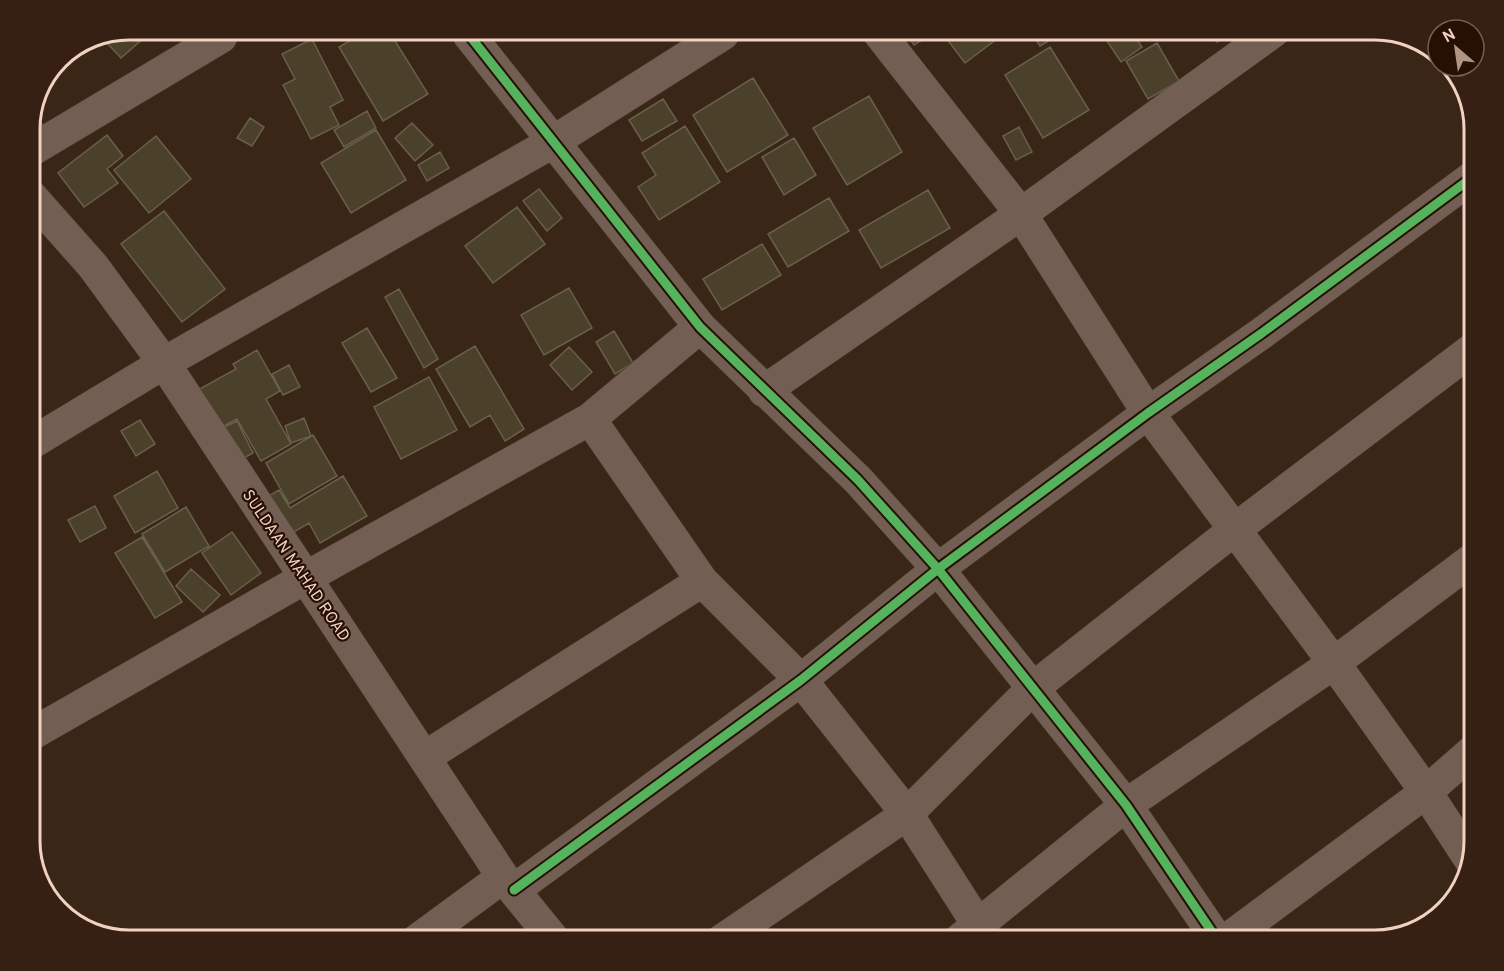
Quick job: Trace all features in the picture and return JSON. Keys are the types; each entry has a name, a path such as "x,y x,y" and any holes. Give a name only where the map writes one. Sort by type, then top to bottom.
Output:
{"street":[{"path":"41,144 214,41"},
{"path":"474,41 700,327 858,480 938,569 1126,805 1211,930"},
{"path":"41,437 164,363 553,142 712,41"},
{"path":"885,41 1021,214 1148,413 1334,663 1426,792 1463,849"},
{"path":"764,391 1021,214 1260,41"},
{"path":"433,930 508,883 801,680 938,569 1464,183"},
{"name":"SULDAAN MAHAD ROAD","path":"41,207 93,266 164,363 508,883 546,930"},
{"path":"41,729 590,419 700,327"},
{"path":"737,930 907,814 1033,688 1234,530 1464,356"},
{"path":"590,419 702,580 801,680 907,814 966,930"},
{"path":"972,930 1126,805 1334,663 1464,566"},
{"path":"425,757 702,580"},
{"path":"1240,930 1426,792 1464,759"}],"building":[{"path":"140,41 121,58 107,43"},
{"path":"308,41 313,41 343,100 330,107 339,125 311,139 283,85 295,79 282,54"},
{"path":"349,41 395,41 428,94 383,121 339,47"},
{"path":"948,41 994,41 965,63"},
{"path":"1037,41 1049,41 1040,46"},
{"path":"1107,41 1138,41 1142,47 1121,62"},
{"path":"1157,43 1179,81 1148,99 1126,61"},
{"path":"1050,47 1089,110 1043,138 1005,75"},
{"path":"753,78 788,135 727,172 693,115"},
{"path":"869,96 902,152 847,185 813,128"},
{"path":"663,99 677,121 642,141 629,120"},
{"path":"367,111 376,128 344,147 334,130"},
{"path":"250,118 264,127 252,146 237,138"},
{"path":"41,123 46,128 41,133"},
{"path":"412,123 433,145 415,161 395,138"},
{"path":"685,126 720,182 659,220 638,187 656,175 642,153"},
{"path":"1019,127 1032,152 1016,160 1003,136"},
{"path":"376,130 406,180 351,213 321,163"},
{"path":"107,135 123,156 107,169 118,183 84,207 58,173"},
{"path":"156,136 191,179 149,213 114,170"},
{"path":"794,138 816,175 784,195 762,157"},
{"path":"440,152 449,168 427,181 418,165"},
{"path":"539,189 562,218 547,231 523,201"},
{"path":"928,190 950,228 881,268 859,230"},
{"path":"829,198 849,231 788,267 768,234"},
{"path":"517,207 545,244 493,283 465,246"},
{"path":"164,211 225,289 182,322 121,244"},
{"path":"762,244 781,275 722,310 703,279"},
{"path":"569,288 592,328 544,355 521,315"},
{"path":"399,289 438,359 424,368 385,297"},
{"path":"367,328 397,378 371,392 342,343"},
{"path":"614,331 633,363 615,374 596,342"},
{"path":"475,346 524,429 505,441 490,415 470,427 436,369"},
{"path":"569,347 592,372 572,390 550,365"},
{"path":"257,350 280,391 266,399 291,444 261,461 237,419 220,428 198,390 236,369 233,364"},
{"path":"289,365 300,387 283,395 272,374"},
{"path":"429,377 457,430 401,459 374,407"},
{"path":"304,418 311,436 291,443 285,426"},
{"path":"140,420 155,444 136,456 121,431"},
{"path":"237,421 253,453 237,462 221,429"},
{"path":"313,435 337,476 289,504 266,463"},
{"path":"157,471 178,508 135,533 114,496"},
{"path":"343,476 367,516 320,543 309,523 287,536 265,498 279,490 290,508"},
{"path":"95,506 106,528 80,542 68,520"},
{"path":"186,507 209,546 165,572 142,534"},
{"path":"232,532 261,573 231,595 202,553"},
{"path":"142,537 182,602 155,618 115,553"},
{"path":"191,569 220,595 203,612 176,586"}],"cycle path":[{"path":"474,41 700,327 858,480 938,569 1126,805 1211,930"},
{"path":"514,890 801,680 938,569 1464,183"}]}
